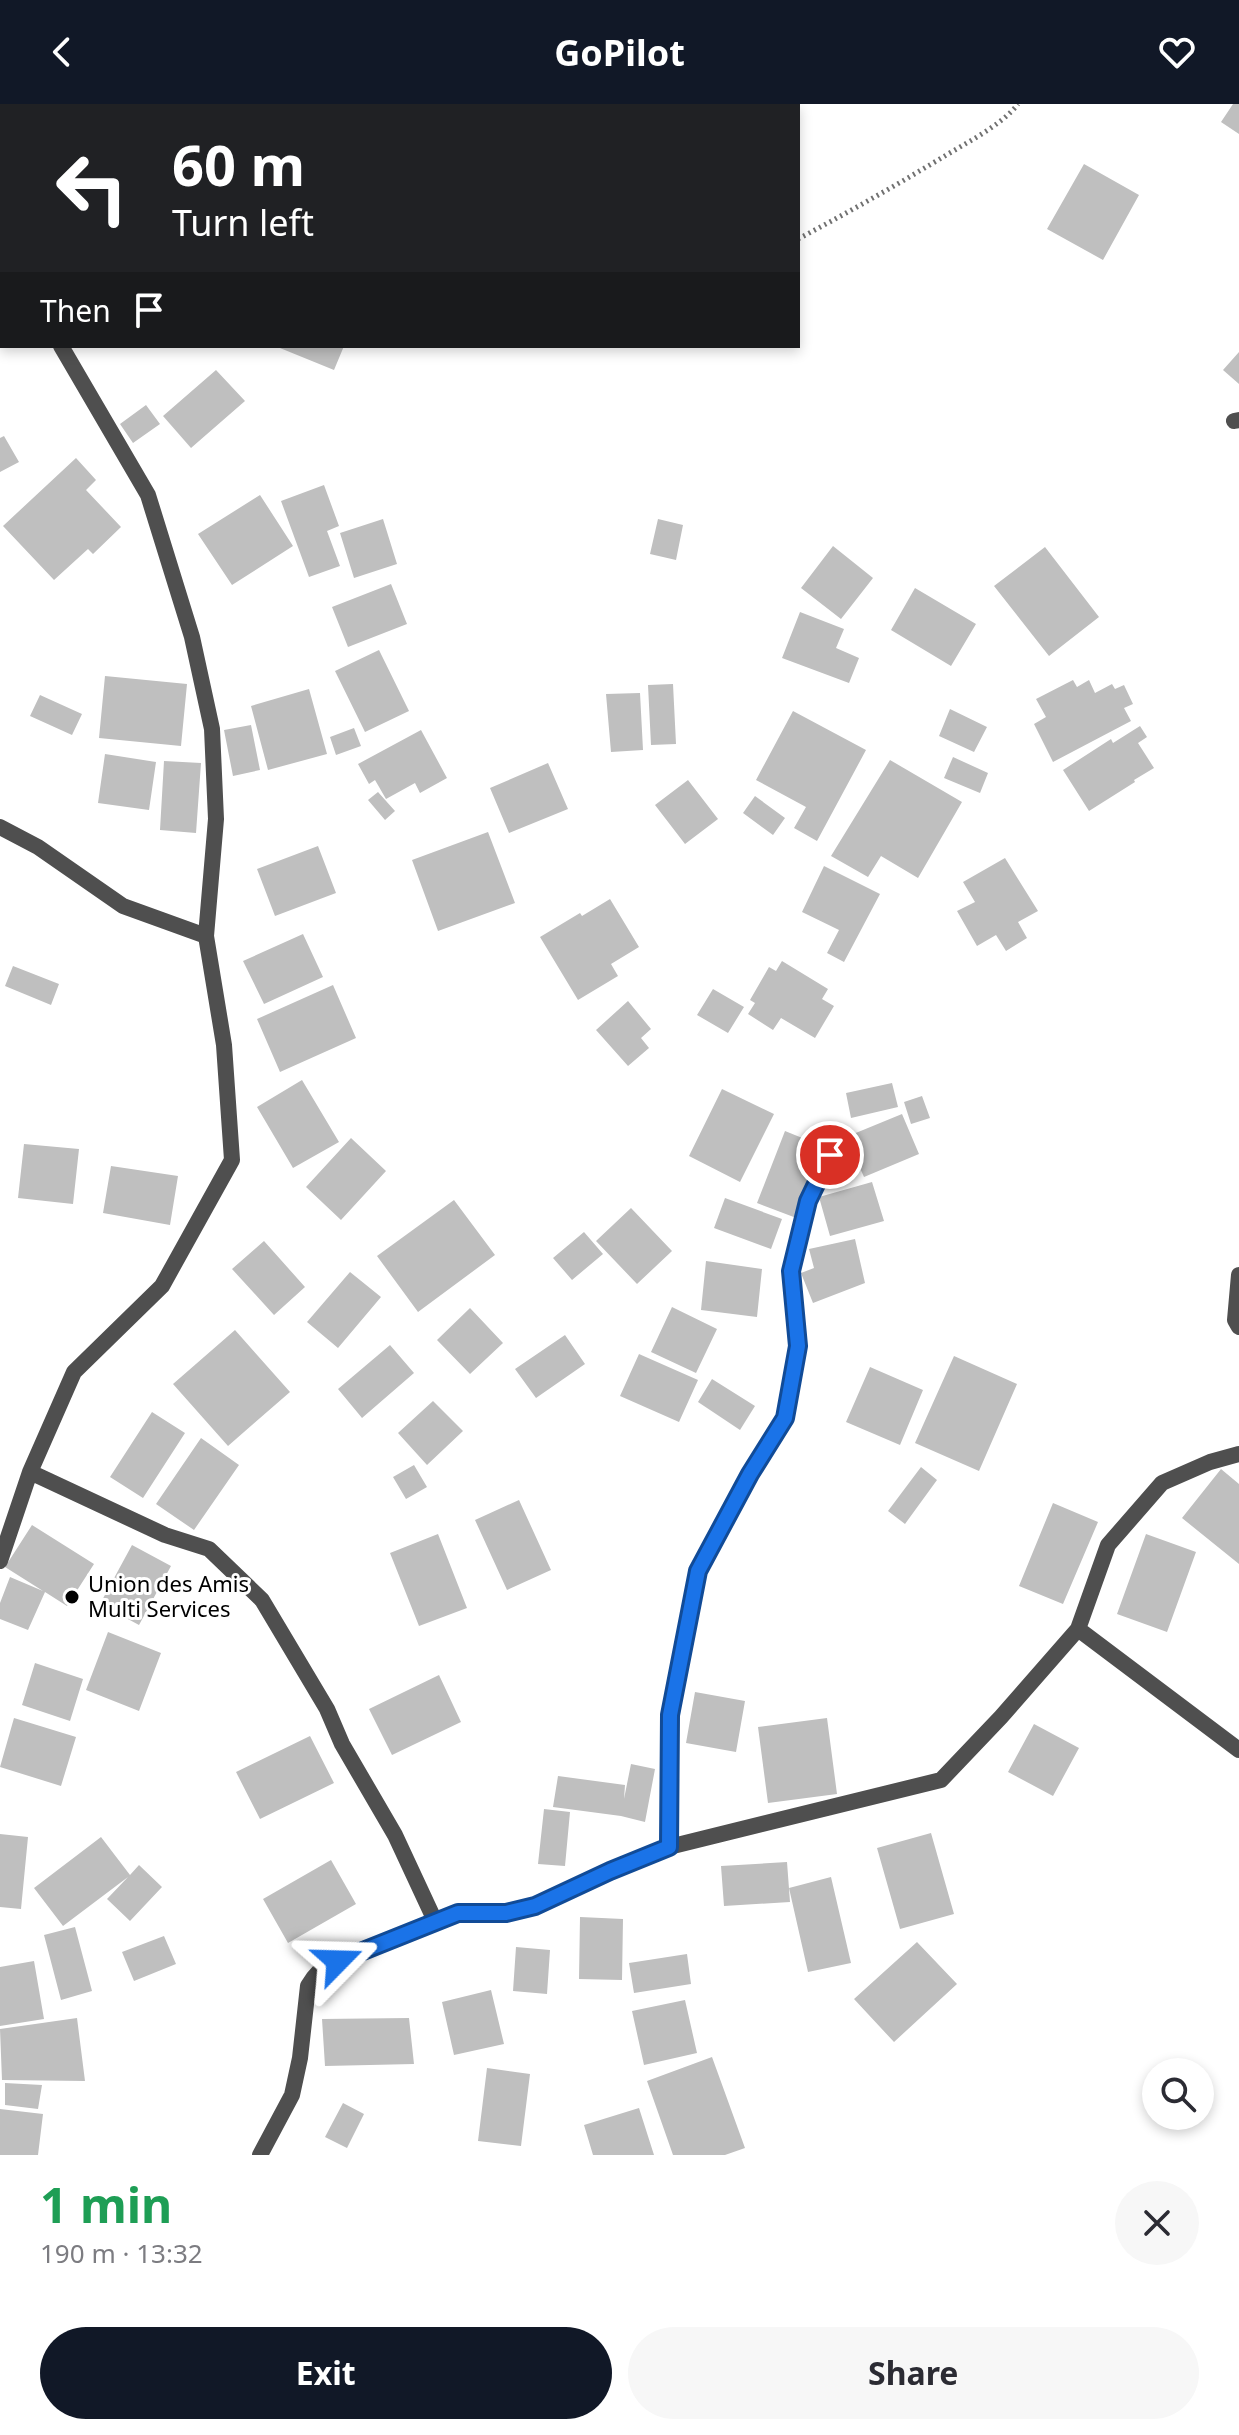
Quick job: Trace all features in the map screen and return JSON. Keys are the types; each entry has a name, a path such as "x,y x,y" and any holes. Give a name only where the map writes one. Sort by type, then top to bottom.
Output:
{"street":[{"path":"0,1561 30,1472 74,1372 162,1286 232,1160 224,1045 206,936 216,819 212,729 192,637 148,495 62,348"},
{"path":"0,827 38,847 123,906 206,936"},
{"path":"669,1847 670,1715 698,1571 750,1474 785,1418 798,1346 791,1271 808,1201 830,1155"},
{"path":"1239,1275 1235,1320 1239,1327"},
{"path":"260,2155 292,2095 300,2058 308,1986 323,1967 458,1913 506,1913 535,1906 669,1847 941,1780 1078,1629 1108,1545 1162,1483 1210,1462 1239,1454"},
{"path":"30,1472 165,1535 209,1549 262,1600 327,1709 342,1744 395,1835 435,1921"},
{"path":"1078,1629 1239,1750"}],"path":[{"path":"800,238 864,205 965,145 1012,112 1018,104"}],"building":[{"path":"1233,104 1239,104 1239,134 1221,122"},
{"path":"1084,164 1139,195 1103,260 1047,229"},
{"path":"280,348 343,348 334,370"},
{"path":"1239,352 1239,384 1223,370"},
{"path":"216,370 245,401 191,448 163,416"},
{"path":"146,405 160,424 133,443 120,424"},
{"path":"4,436 19,462 0,472 0,438"},
{"path":"76,458 96,480 86,490 121,527 93,554 88,549 54,580 3,526"},
{"path":"324,485 339,526 327,531 340,566 309,577 281,501"},
{"path":"260,495 293,546 232,585 198,534"},
{"path":"383,519 397,564 354,578 340,533"},
{"path":"658,519 683,525 676,560 650,554"},
{"path":"833,546 873,578 841,619 801,588"},
{"path":"1045,547 1099,617 1049,656 994,586"},
{"path":"391,584 407,624 348,647 332,607"},
{"path":"915,588 976,624 951,666 891,630"},
{"path":"800,612 844,629 836,648 859,658 849,683 782,658"},
{"path":"379,650 409,711 365,732 335,671"},
{"path":"105,676 187,684 181,746 99,738"},
{"path":"1073,680 1077,687 1089,680 1095,693 1112,684 1115,689 1124,685 1133,704 1124,708 1131,721 1053,762 1034,724 1046,717 1036,699"},
{"path":"673,684 676,744 651,745 648,685"},
{"path":"309,689 327,754 268,770 251,706"},
{"path":"640,693 643,750 611,752 606,694"},
{"path":"40,695 82,714 72,735 30,716"},
{"path":"950,709 987,727 974,752 939,736"},
{"path":"793,711 866,750 817,841 794,828 806,807 756,780"},
{"path":"251,725 260,770 233,776 224,730"},
{"path":"1140,726 1147,737 1138,743 1154,768 1089,811 1063,770 1111,739 1113,743"},
{"path":"354,728 361,746 336,755 330,737"},
{"path":"421,730 447,778 420,793 415,783 386,799 375,780 369,784 358,764"},
{"path":"105,754 156,762 149,810 98,803"},
{"path":"953,757 988,773 980,793 944,778"},
{"path":"890,760 962,802 918,878 881,856 868,877 831,856"},
{"path":"164,761 201,763 196,833 160,830"},
{"path":"548,763 568,809 509,833 490,788"},
{"path":"688,780 718,819 685,844 655,805"},
{"path":"378,792 395,811 385,820 368,800"},
{"path":"755,796 785,818 773,835 743,813"},
{"path":"488,832 515,903 438,931 412,860"},
{"path":"318,846 336,893 275,916 257,869"},
{"path":"1005,858 1038,911 1018,922 1027,938 1006,951 996,935 977,946 957,911 975,902 963,882"},
{"path":"824,866 880,894 844,962 827,953 839,930 802,912"},
{"path":"610,899 639,947 611,964 618,976 578,1000 540,937"},
{"path":"303,934 323,977 264,1004 243,961"},
{"path":"782,961 828,989 822,999 834,1006 815,1038 781,1018 773,1030 748,1014 755,1003 750,1000 769,967 776,971"},
{"path":"13,966 59,984 51,1005 5,986"},
{"path":"333,985 356,1038 280,1072 257,1019"},
{"path":"713,989 744,1007 728,1033 697,1015"},
{"path":"628,1001 651,1029 641,1038 649,1048 628,1066 596,1030"},
{"path":"302,1080 339,1142 293,1168 257,1107"},
{"path":"892,1083 898,1107 851,1118 846,1093"},
{"path":"722,1089 774,1114 740,1182 689,1156"},
{"path":"922,1096 930,1118 911,1124 904,1102"},
{"path":"902,1114 919,1154 864,1177 846,1137"},
{"path":"785,1131 827,1148 799,1219 757,1203"},
{"path":"351,1138 386,1171 341,1220 306,1187"},
{"path":"24,1144 79,1149 73,1204 18,1198"},
{"path":"111,1166 178,1176 170,1225 103,1213"},
{"path":"872,1182 884,1221 830,1236 819,1197"},
{"path":"725,1198 782,1219 771,1249 714,1228"},
{"path":"454,1200 495,1255 418,1312 377,1256"},
{"path":"631,1208 672,1251 637,1284 596,1241"},
{"path":"584,1232 603,1254 572,1280 553,1258"},
{"path":"855,1239 865,1283 813,1303 801,1273 814,1268 809,1249"},
{"path":"264,1241 305,1287 274,1315 232,1269"},
{"path":"706,1261 762,1269 757,1317 701,1310"},
{"path":"350,1272 381,1297 338,1348 307,1322"},
{"path":"672,1307 717,1329 696,1373 651,1352"},
{"path":"470,1308 503,1343 470,1374 437,1340"},
{"path":"235,1330 290,1392 228,1446 173,1384"},
{"path":"565,1335 585,1364 536,1398 515,1369"},
{"path":"390,1345 414,1373 362,1418 338,1389"},
{"path":"639,1354 698,1380 679,1422 620,1396"},
{"path":"954,1356 1017,1384 979,1471 915,1443"},
{"path":"870,1367 923,1390 900,1445 846,1422"},
{"path":"712,1379 755,1406 740,1430 698,1402"},
{"path":"433,1401 463,1431 427,1465 398,1433"},
{"path":"152,1412 185,1433 143,1498 110,1477"},
{"path":"201,1438 239,1465 194,1530 156,1504"},
{"path":"414,1465 427,1487 406,1499 393,1477"},
{"path":"921,1467 937,1480 905,1524 888,1511"},
{"path":"1221,1469 1239,1484 1239,1564 1182,1518"},
{"path":"519,1500 551,1570 507,1590 475,1520"},
{"path":"1053,1503 1098,1522 1063,1604 1019,1586"},
{"path":"32,1525 94,1564 67,1606 45,1592 28,1630 0,1619 0,1603 10,1577 43,1591 5,1567"},
{"path":"438,1534 467,1608 419,1626 390,1553"},
{"path":"1146,1534 1196,1552 1167,1632 1117,1614"},
{"path":"132,1545 171,1566 139,1625 100,1604"},
{"path":"108,1632 161,1653 139,1711 86,1690"},
{"path":"35,1663 83,1679 70,1721 22,1705"},
{"path":"439,1675 461,1722 392,1755 369,1709"},
{"path":"695,1692 745,1701 736,1752 686,1743"},
{"path":"14,1718 76,1737 61,1786 0,1767"},
{"path":"827,1718 837,1794 768,1803 758,1727"},
{"path":"1034,1724 1079,1748 1053,1796 1008,1772"},
{"path":"310,1736 334,1783 260,1819 236,1772"},
{"path":"631,1764 655,1769 645,1822 553,1807 558,1776 625,1785 624,1799"},
{"path":"544,1809 570,1812 565,1866 538,1864"},
{"path":"931,1833 954,1914 900,1929 877,1848"},
{"path":"0,1834 28,1837 21,1909 0,1907"},
{"path":"101,1837 130,1875 139,1865 162,1887 130,1921 107,1899 128,1877 63,1926 34,1888"},
{"path":"331,1860 356,1904 288,1943 263,1899"},
{"path":"787,1862 790,1902 724,1906 721,1866"},
{"path":"831,1877 851,1963 808,1972 789,1888"},
{"path":"580,1917 623,1919 622,1980 579,1979"},
{"path":"75,1927 92,1991 61,2000 44,1935"},
{"path":"164,1936 176,1964 134,1981 122,1952"},
{"path":"917,1942 957,1984 894,2042 854,1999"},
{"path":"516,1947 550,1950 547,1994 513,1991"},
{"path":"687,1954 691,1984 634,1993 629,1963"},
{"path":"34,1961 44,2019 0,2026 0,1967"},
{"path":"491,1990 504,2044 454,2055 442,2002"},
{"path":"685,2000 697,2053 644,2065 632,2011"},
{"path":"77,2018 85,2081 2,2080 0,2029"},
{"path":"409,2018 414,2064 325,2066 322,2019"},
{"path":"712,2057 745,2148 725,2155 673,2155 647,2081"},
{"path":"487,2068 530,2074 521,2146 478,2141"},
{"path":"5,2083 42,2085 38,2109 5,2105"},
{"path":"343,2103 364,2114 347,2148 325,2137"},
{"path":"639,2108 654,2155 593,2155 584,2125"},
{"path":"0,2109 43,2114 38,2155 0,2155"}],"place":[{"name":"Union des Amis Multi Services","path":"72,1597"}],"route":[{"path":"338,1961 458,1913 506,1913 535,1906 669,1847 670,1715 698,1571 750,1474 785,1418 798,1346 791,1271 808,1201 830,1155"}]}
